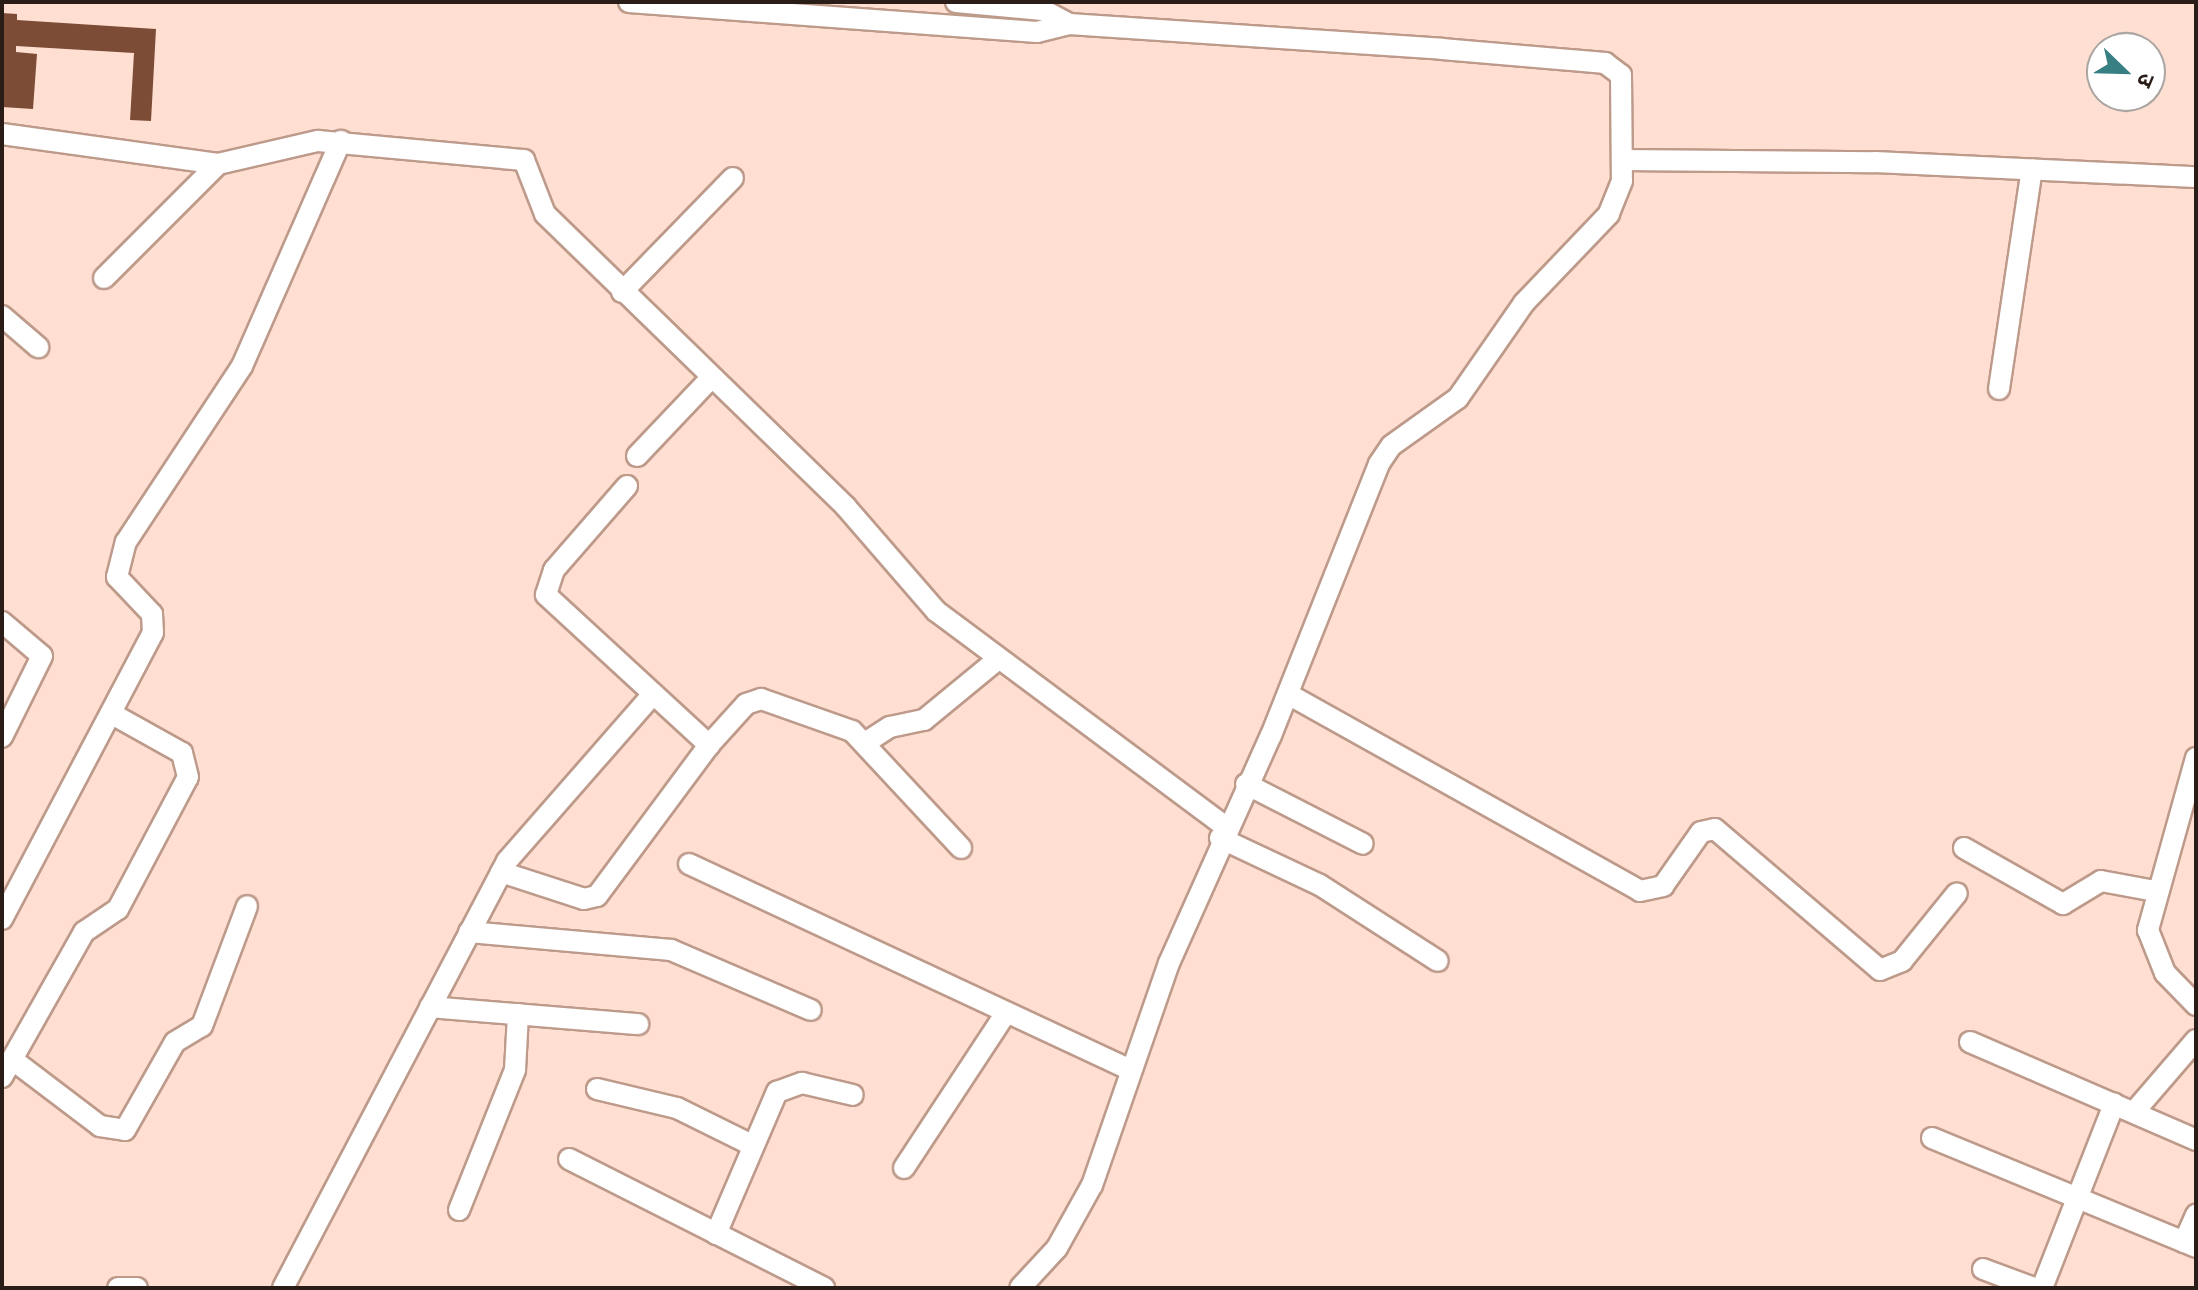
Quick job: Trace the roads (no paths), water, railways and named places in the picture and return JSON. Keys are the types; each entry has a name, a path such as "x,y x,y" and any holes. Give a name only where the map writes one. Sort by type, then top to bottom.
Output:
{"street":[{"path":"629,2 885,9 1037,32 1069,24 1605,63 1619,71 1623,87 1622,171 1609,214 1524,303 1458,398 1391,446 1288,694 1223,833 1128,1069 1081,1209 1020,1288"},
{"path":"956,2 1043,10 1069,24"},
{"path":"2,134 218,164 341,141 517,156 531,168 535,203 622,292 846,507 936,611 1223,833 1320,885 1438,961"},
{"path":"2,919 114,715 154,625 149,609 119,582 120,557 153,493 242,366 341,141"},
{"path":"104,278 218,164"},
{"path":"1622,171 2032,169 2196,177"},
{"path":"1999,389 2032,169"},
{"path":"622,292 733,178"},
{"path":"2,316 38,347"},
{"path":"637,456 711,378"},
{"path":"627,486 554,570 546,595 709,745"},
{"path":"2,622 42,656 2,737"},
{"path":"865,743 890,727 924,720 997,660"},
{"path":"283,1288 501,872 653,694"},
{"path":"1288,694 1640,891 1663,886 1701,832 1715,829 1880,970 1902,961 1957,893"},
{"path":"501,872 593,898 709,745 746,704 761,699 827,717 865,743 961,848"},
{"path":"114,715 182,753 188,777 118,909 84,932 8,1068 100,1126 125,1130 175,1042 202,1026 247,906"},
{"path":"2194,771 2155,891 2152,949 2196,1005"},
{"path":"1246,784 1363,844"},
{"path":"1964,848 2063,904 2101,881 2155,891"},
{"path":"689,864 1128,1069"},
{"path":"469,932 671,950 811,1010"},
{"path":"430,1007 638,1024"},
{"path":"904,1168 1006,1013"},
{"path":"459,1210 515,1070 518,1014"},
{"path":"2134,1112 2196,1040"},
{"path":"1970,1042 2196,1140"},
{"path":"716,1234 773,1097 785,1087 802,1083 853,1095"},
{"path":"597,1089 677,1108 752,1145"},
{"path":"2042,1288 2114,1104"},
{"path":"1932,1138 2190,1245 2196,1215"},
{"path":"569,1159 824,1288"},
{"path":"1983,1269 2034,1288"},
{"path":"118,1288 137,1288"}]}
